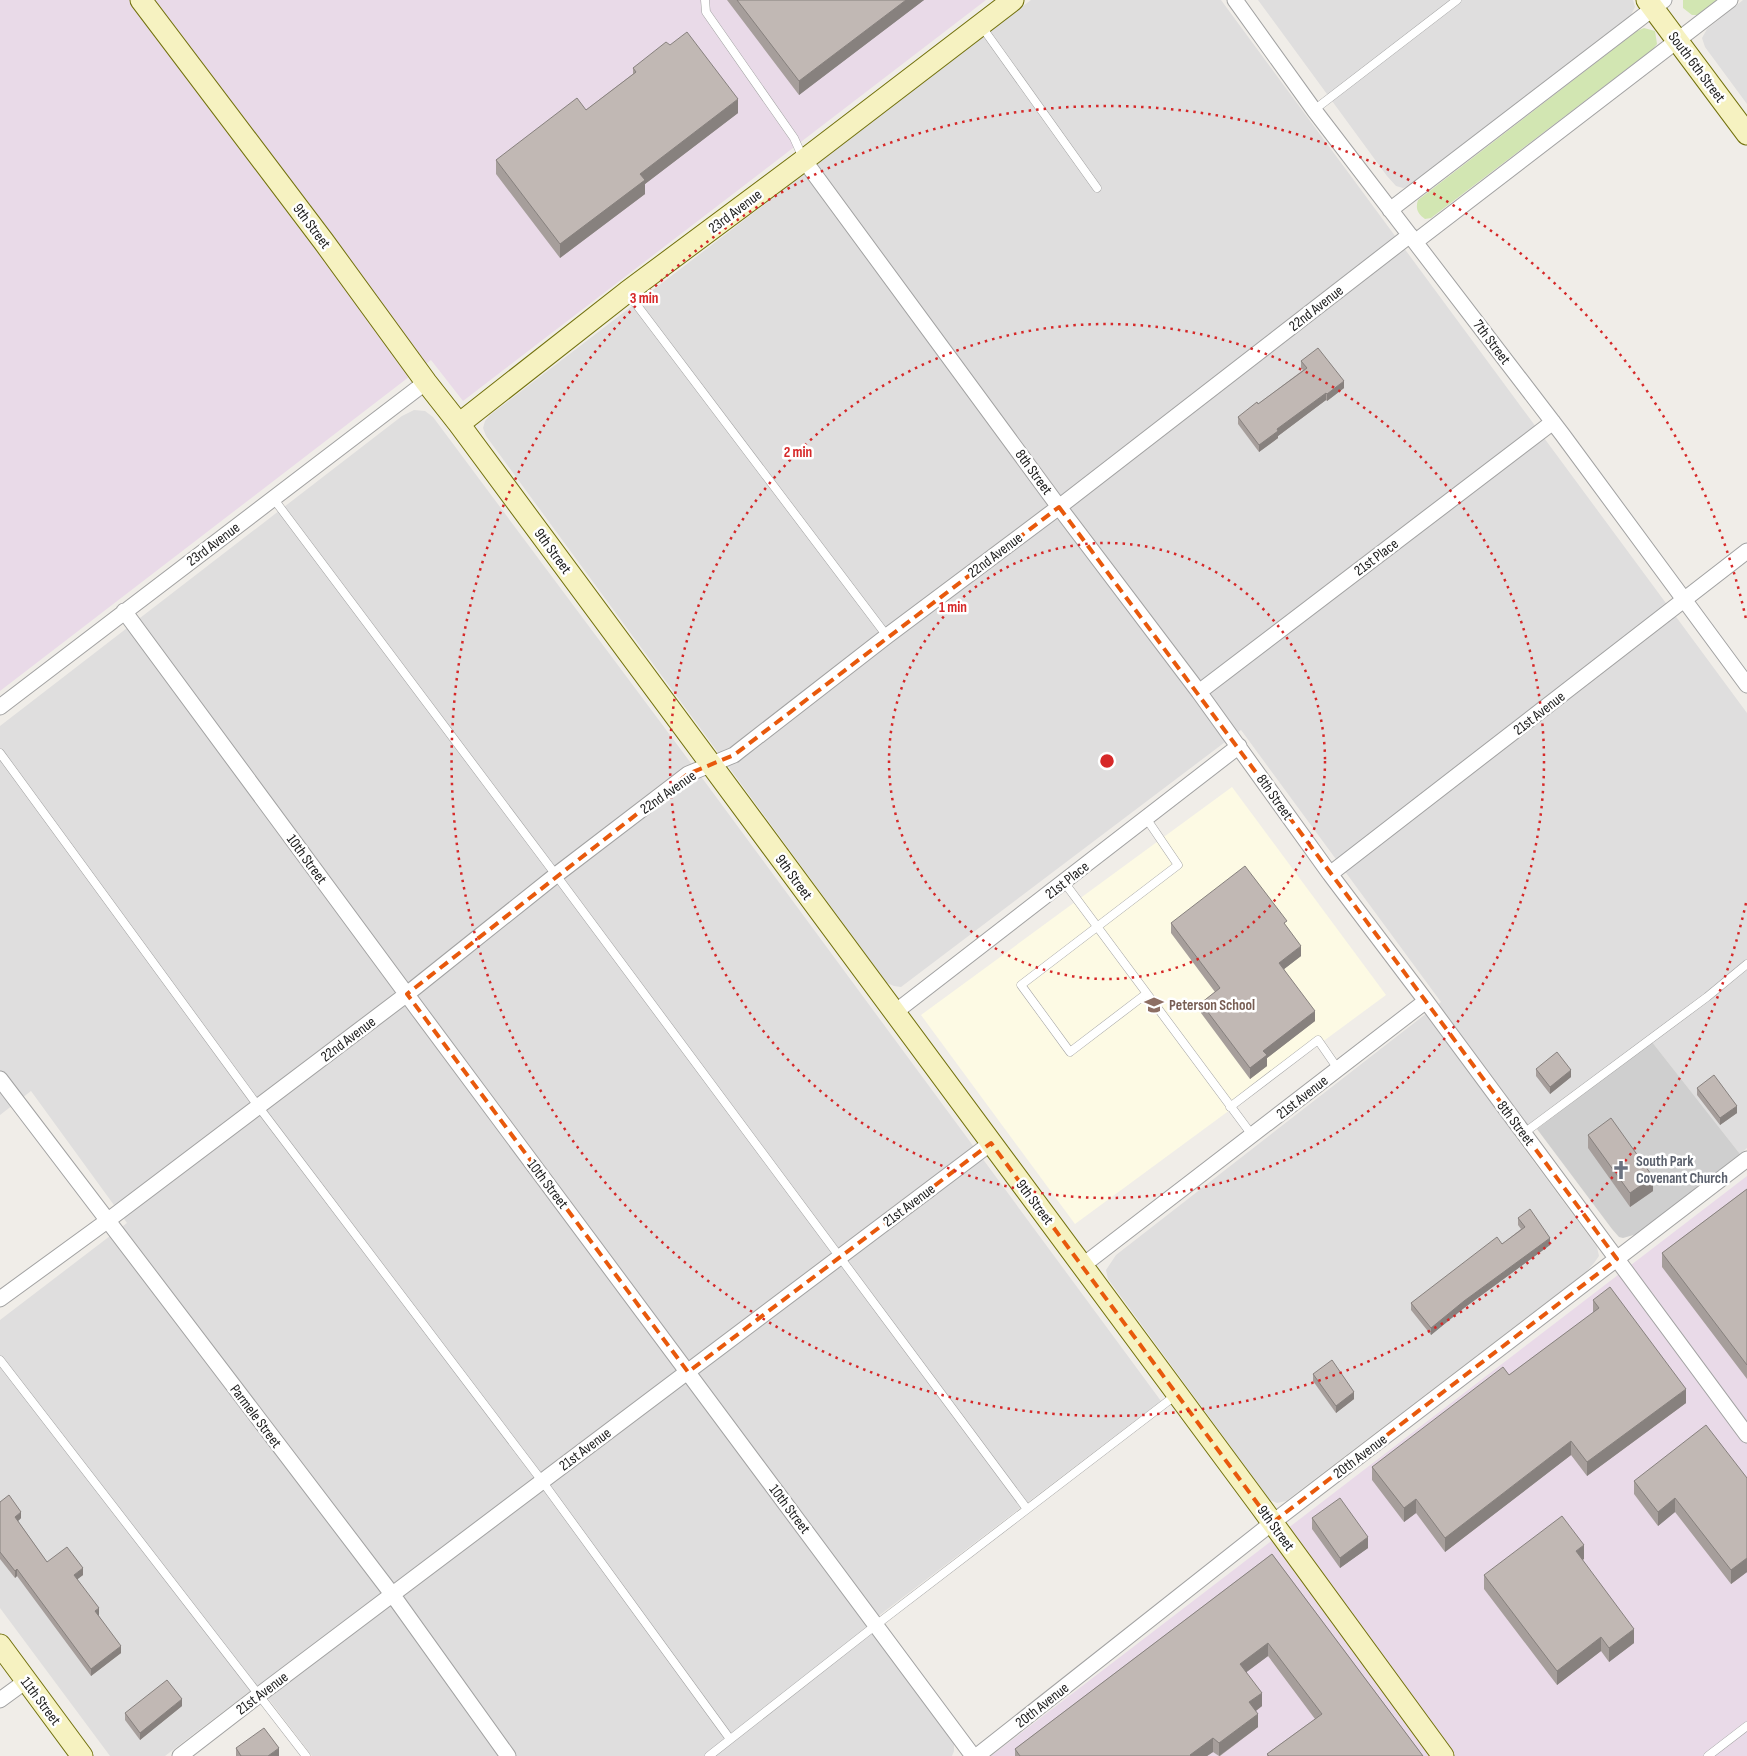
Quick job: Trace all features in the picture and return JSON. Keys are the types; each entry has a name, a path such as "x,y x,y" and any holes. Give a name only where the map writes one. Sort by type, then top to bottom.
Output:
{"street":[{"name":"9th Street","path":"142,0 324,242 991,1142 1443,1756"},
{"name":"23rd Avenue","path":"459,424 627,292 804,160 1013,0"},
{"name":"7th Street","path":"1236,0 1314,110 1553,422 1747,685"},
{"name":"22nd Avenue","path":"0,1299 407,994 556,875 688,774 734,755 887,636 1730,0"},
{"name":"South 6th Street","path":"1655,3 1677,41 1747,134"},
{"path":"1390,210 1655,3"},
{"name":"8th Street","path":"804,160 1059,507 1239,746 1330,874 1747,1435"},
{"name":"23rd Avenue","path":"0,707 426,382"},
{"name":"21st Place","path":"1199,692 1553,422"},
{"name":"21st Avenue","path":"1330,874 1747,551"},
{"name":"10th Street","path":"124,611 973,1756"},
{"name":"21st Place","path":"894,1013 1239,746"},
{"name":"21st Avenue","path":"1082,1266 1426,1001"},
{"name":"Parmele Street","path":"0,1078 392,1594 508,1756"},
{"name":"21st Avenue","path":"180,1756 991,1142"},
{"name":"20th Avenue","path":"977,1756 1272,1523 1747,1159"},
{"name":"11th Street","path":"0,1645 82,1756"},
{"path":"0,1700 26,1681"}],"lane":[{"path":"705,0 706,12 794,138 804,160"},
{"path":"1314,110 1446,3 1457,0"},
{"path":"981,25 1097,188"},
{"path":"627,292 887,636"},
{"path":"273,498 1027,1508"},
{"path":"0,753 258,1106 542,1481 730,1740"},
{"path":"1146,818 1178,865 1021,985 1070,1052 1146,994"},
{"path":"1064,882 1252,1135"},
{"path":"1524,1133 1707,997 1747,964"},
{"path":"1230,1106 1318,1040 1338,1069"},
{"path":"0,1360 306,1756"},
{"path":"709,1756 1027,1508 1177,1394"},
{"path":"1708,1756 1747,1726"}],"highlighted area":[{"path":"1059,507 1617,1259 1272,1523 991,1143 688,1372 407,994 688,774 734,755"}],"shaded area":[{"path":"0,0 986,0 463,401 431,360 0,691"},
{"path":"1031,0 1221,0 1747,713 1747,1148 1740,1154 1648,1037 1514,1135 1597,1247 1599,1256 1586,1272 1286,1501 1277,1503 1270,1500 1264,1492 1108,1279 1106,1270 1116,1255 1441,1002 1241,730 901,987 894,986 887,983 486,436 483,428 485,421 490,415"},
{"path":"1258,0 1633,0 1635,7 1623,24 1412,185 1403,188 1396,186 1387,176"},
{"path":"1743,0 1747,0 1747,104 1705,47 1702,38 1707,29"},
{"path":"414,410 425,411 433,417 708,786 1161,1401 868,1624 954,1743 952,1756 312,1756 258,1685 165,1756 110,1756 0,1608 0,1320 127,1223 31,1091 0,1115 0,726 402,416"},
{"name":"Peterson School","path":"1232,787 1386,995 1075,1224 921,1015"},
{"path":"1652,1042 1740,1154 1637,1234 1623,1238 1619,1237 1612,1229 1537,1129"},
{"path":"1747,1176 1747,1756 991,1756"}],"green space":[{"path":"1683,0 1717,0 1697,15 1692,15 1683,8"},
{"path":"1644,28 1655,31 1657,44 1653,49 1431,218 1425,219 1421,215 1417,209 1418,200 1637,31"}],"building":[{"path":"737,0 906,0 799,81"},
{"path":"687,32 738,99 640,174 645,180 560,244 496,160 577,98 586,110 636,72 633,68 666,42 670,45"},
{"path":"1318,348 1344,381 1277,429 1278,431 1259,445 1238,417 1307,368 1301,361"},
{"path":"1245,866 1287,921 1284,923 1301,946 1279,963 1315,1011 1263,1051 1267,1055 1250,1068 1201,1003 1220,988 1171,923"},
{"path":"1557,1052 1571,1070 1550,1087 1536,1069"},
{"path":"1714,1075 1737,1106 1720,1118 1697,1088"},
{"name":"South Park Covenant Church","path":"1611,1118 1653,1177 1630,1193 1588,1135"},
{"path":"1747,1189 1747,1365 1662,1253"},
{"path":"1530,1209 1550,1238 1464,1301 1431,1328 1411,1303 1497,1237 1502,1244 1525,1227 1518,1218"},
{"path":"1610,1287 1686,1389 1587,1462 1571,1441 1445,1538 1416,1499 1404,1508 1372,1467 1503,1367 1509,1375 1599,1308 1593,1300"},
{"path":"1332,1360 1354,1392 1336,1406 1313,1374"},
{"path":"1706,1425 1747,1478 1747,1558 1731,1570 1675,1498 1658,1512 1634,1481"},
{"path":"9,1495 21,1512 15,1517 47,1562 67,1547 83,1568 74,1575 99,1608 95,1611 121,1646 91,1669 17,1569 15,1571 0,1552 0,1502"},
{"path":"1340,1498 1368,1537 1340,1558 1312,1518"},
{"path":"1562,1516 1584,1545 1576,1551 1634,1629 1609,1648 1601,1637 1557,1671 1484,1575"},
{"path":"1272,1554 1423,1756 1269,1756 1267,1754 1322,1714 1268,1643 1240,1664 1262,1693 1249,1702 1258,1714 1219,1743 1213,1738 1191,1756 1020,1756 1015,1749"},
{"path":"167,1680 182,1699 140,1733 125,1713"},
{"path":"264,1728 279,1748 268,1756 241,1756 236,1748"}],"place":[{"name":"Peterson School","path":"1154,1005"},
{"name":"South Park Covenant Church","path":"1621,1170"}]}
